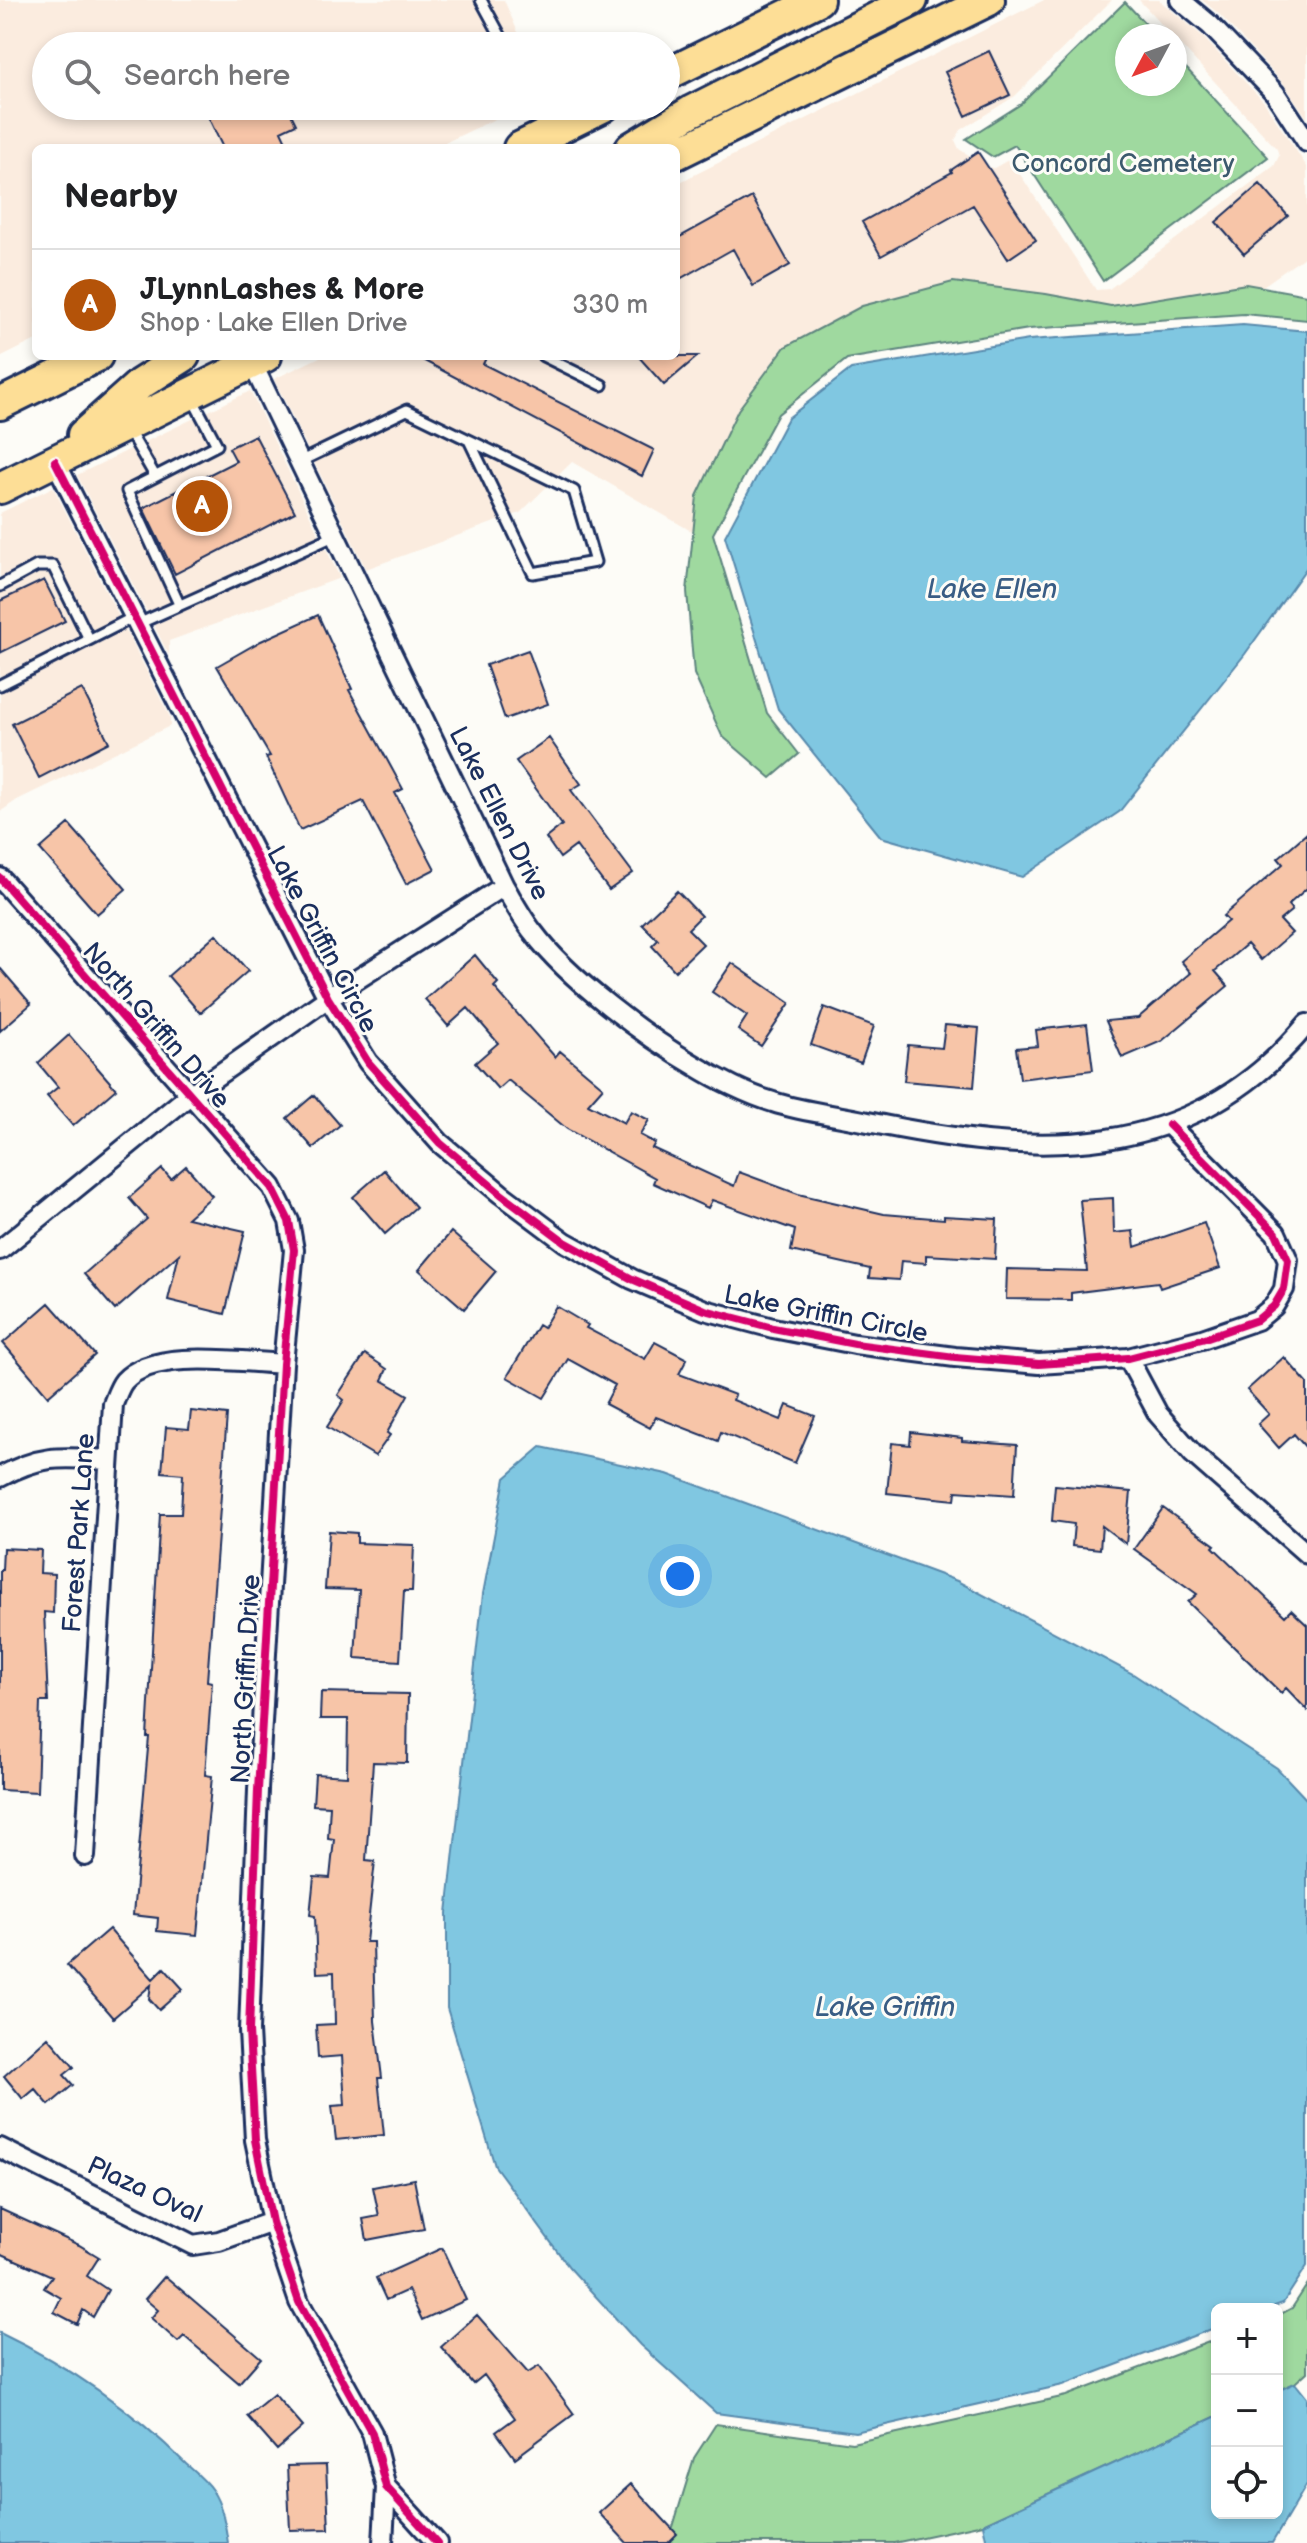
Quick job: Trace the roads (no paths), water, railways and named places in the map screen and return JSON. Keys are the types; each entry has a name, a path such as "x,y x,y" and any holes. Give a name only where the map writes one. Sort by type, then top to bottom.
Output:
{"main road":[{"path":"680,68 818,0"},
{"path":"680,118 912,0"},
{"path":"680,152 989,0"},
{"path":"523,144 545,120"},
{"path":"638,144 677,120"},
{"path":"0,404 89,360"},
{"path":"55,461 140,384 178,360"},
{"path":"0,488 253,360"}],"street":[{"path":"1180,0 1210,25 1275,93 1307,142"},
{"name":"Lake Ellen Drive","path":"258,360 299,462 334,536 504,886 533,933 577,979 697,1067 772,1102 967,1140 1043,1144 1106,1141 1169,1125 1243,1086 1285,1050 1307,1024"},
{"name":"Lake Griffin Circle","path":"55,461 328,998 368,1062 440,1143 565,1242 632,1279 705,1310 773,1328 855,1344 955,1357 1039,1364 1128,1358 1202,1339 1257,1320 1274,1306 1284,1289 1288,1260 1276,1233 1169,1125"},
{"name":"North Griffin Drive","path":"0,878 272,1187 289,1221 294,1250 283,1364 258,1790 249,2031 255,2140 272,2222 299,2302 372,2433 386,2487 437,2543"},
{"path":"0,1250 191,1094 328,998 504,886"},
{"path":"1128,1358 1158,1414 1193,1454 1307,1554"},
{"name":"Forest Park Lane","path":"85,1856 113,1404 123,1382 145,1365 169,1360 283,1364"},
{"path":"0,1477 25,1463 53,1457 108,1460"},
{"name":"Plaza Oval","path":"0,2148 193,2245 219,2241 272,2222"},
{"path":"383,2543 386,2487"}],"lane":[{"path":"481,0 498,32"},
{"path":"551,360 602,385"},
{"path":"179,604 127,491 217,445 190,394"},
{"path":"299,462 407,410 469,440 574,491 595,562 533,573 469,440"},
{"path":"126,426 155,476"},
{"path":"0,685 89,639 179,604 334,536"},
{"path":"0,586 37,566 53,566 89,639"}],"water":[{"name":"Lake Ellen","path":"1243,325 1307,331 1307,567 1245,654 1119,812 1022,877 881,837 778,709 725,536 788,418 851,369 1029,340"},
{"name":"Lake Griffin","path":"541,1447 667,1474 957,1581 1133,1674 1277,1768 1307,1800 1307,2266 1283,2303 1211,2303 1211,2329 1063,2385 855,2432 716,2413 640,2345 569,2267 495,2166 447,2008 447,1913 483,1594 505,1478"},
{"path":"0,2333 51,2360 99,2391 165,2444 204,2480 216,2496 228,2543 0,2543"},
{"path":"1295,2383 1307,2398 1307,2484 1272,2543 987,2543 983,2524 1211,2419 1211,2519 1283,2519 1283,2388"}],"place":[{"name":"JLynnLashes & More","path":"202,506"}],"park label":[{"name":"Concord Cemetery","path":"1123,163"}]}
